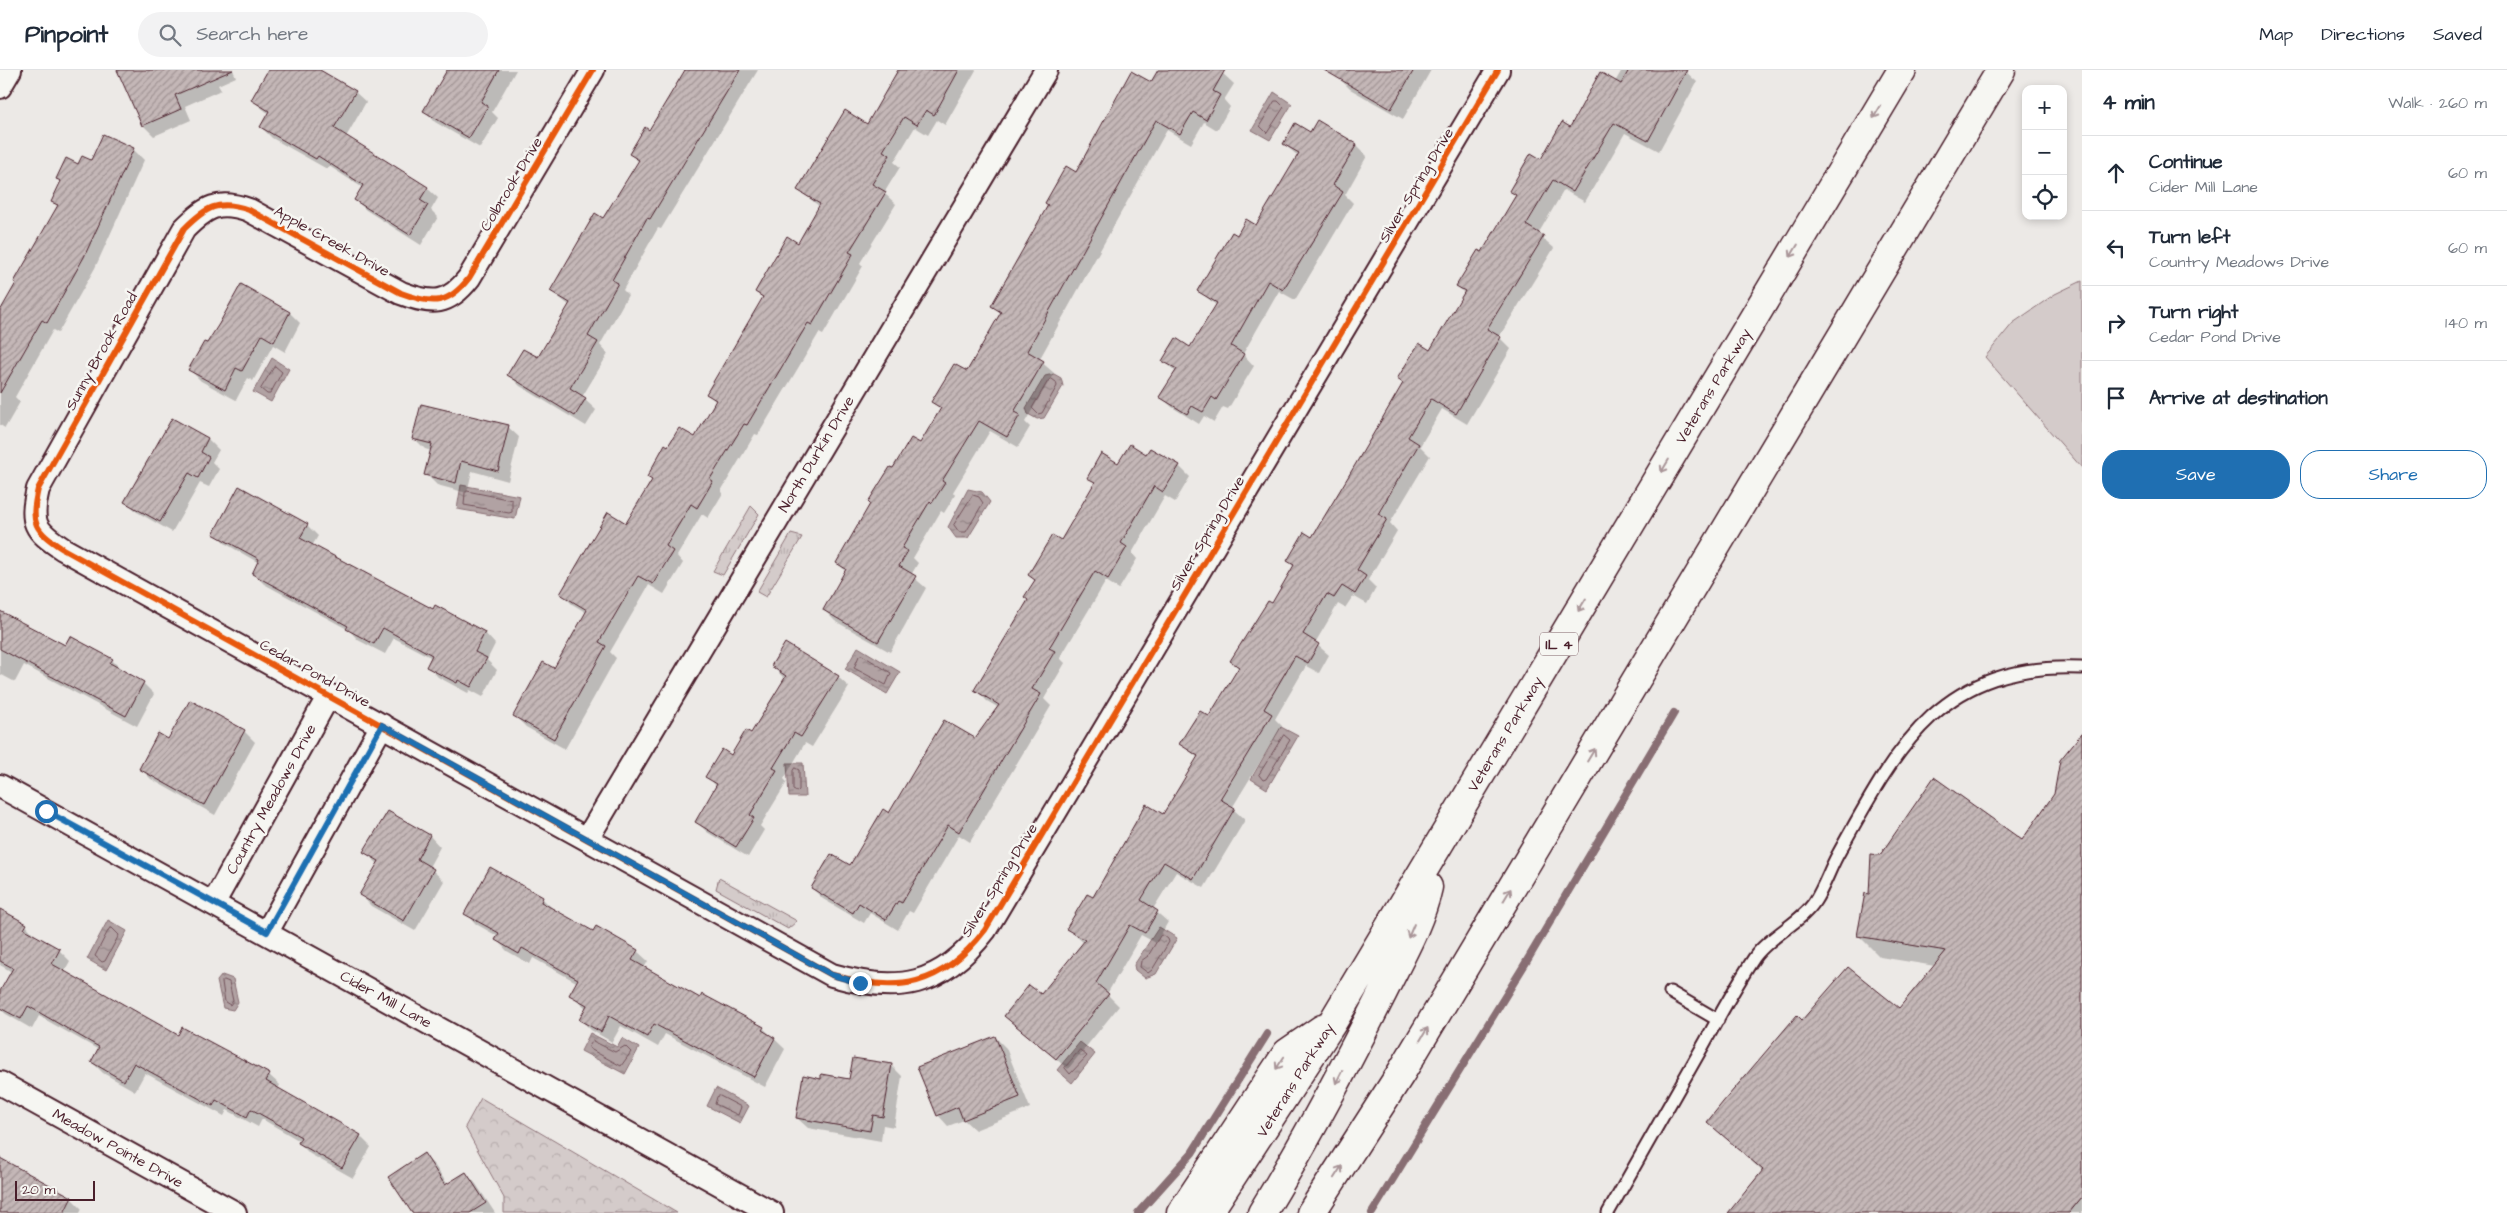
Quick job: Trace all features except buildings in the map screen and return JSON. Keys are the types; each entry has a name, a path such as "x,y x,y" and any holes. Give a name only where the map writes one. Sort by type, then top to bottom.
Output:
{"highway":[{"name":"Veterans Parkway","path":"1208,1213 1332,1023 1436,852 1902,70"},
{"path":"1311,1213 1406,1064 2001,70"},
{"path":"1262,1213 1323,1108 1402,952 1426,897 1436,852"},
{"path":"1181,1213 1287,1053 1332,1023"}],"street":[{"path":"0,87 10,70"},
{"name":"Colbrook Drive","path":"441,309 470,278 594,70"},
{"name":"North Durkin Drive","path":"587,839 1046,70"},
{"name":"Silver Spring Drive","path":"913,982 938,974 951,965 972,947 985,930 1498,70"},
{"name":"Apple Creek Drive","path":"210,197 249,210 402,293 441,309"},
{"name":"Sunny Brook Road","path":"28,524 38,489 180,237 198,216 210,197"},
{"name":"Cedar Pond Drive","path":"28,524 63,549 832,975 860,983 886,986 913,982"},
{"name":"Country Meadows Drive","path":"213,904 329,695"},
{"path":"267,932 382,725"},
{"name":"Cider Mill Lane","path":"0,786 772,1213"},
{"name":"Meadow Pointe Drive","path":"0,1083 235,1213"}],"lane":[{"path":"1608,1213 1755,956 1814,903 1836,858 1892,760 1913,733 1931,715 1957,697 1997,679 2023,671 2082,668"},
{"path":"1670,992 1718,1020"}],"green space":[{"path":"2082,281 2082,468 1985,357 2013,323 2055,294"},
{"path":"751,506 759,514 723,575 713,571"},
{"path":"791,534 802,537 766,597 757,592"},
{"path":"719,878 797,921 788,929 716,889"},
{"path":"481,1098 677,1213 504,1213 504,1198 465,1127"}],"water":[{"path":"1274,92 1292,104 1270,140 1252,130"},
{"path":"272,358 289,369 271,402 253,392"},
{"path":"1054,374 1061,378 1063,386 1044,418 1037,419 1028,414 1026,408 1045,376"},
{"path":"461,485 520,496 515,519 457,509"},
{"path":"968,489 982,492 990,502 968,538 956,538 948,527"},
{"path":"858,647 900,672 887,694 845,669"},
{"path":"1281,727 1298,736 1267,789 1251,779"},
{"path":"787,763 803,763 805,797 789,797"},
{"path":"108,920 127,931 106,970 87,959"},
{"path":"1159,927 1177,938 1156,974 1145,978 1135,970 1134,965"},
{"path":"222,975 233,979 238,1002 233,1010 223,1008 217,981"},
{"path":"590,1033 617,1047 622,1038 639,1048 625,1074 581,1051"},
{"path":"1080,1042 1095,1054 1072,1083 1057,1070"},
{"path":"716,1088 749,1106 740,1123 707,1106"}],"waterway":[{"path":"1372,1213 1525,964 1674,713"},
{"path":"1138,1213 1192,1153 1267,1034"}],"cycle path":[{"path":"593,70 469,278 447,298 431,301 401,293 249,210 221,205 206,210 199,215 184,229 38,489 34,510 37,525 40,531 63,549 832,975 878,984 898,984 917,981 935,974 952,964 985,930 1498,70"}],"route":[{"path":"46,811 267,932 382,725 832,975 860,983"}]}
